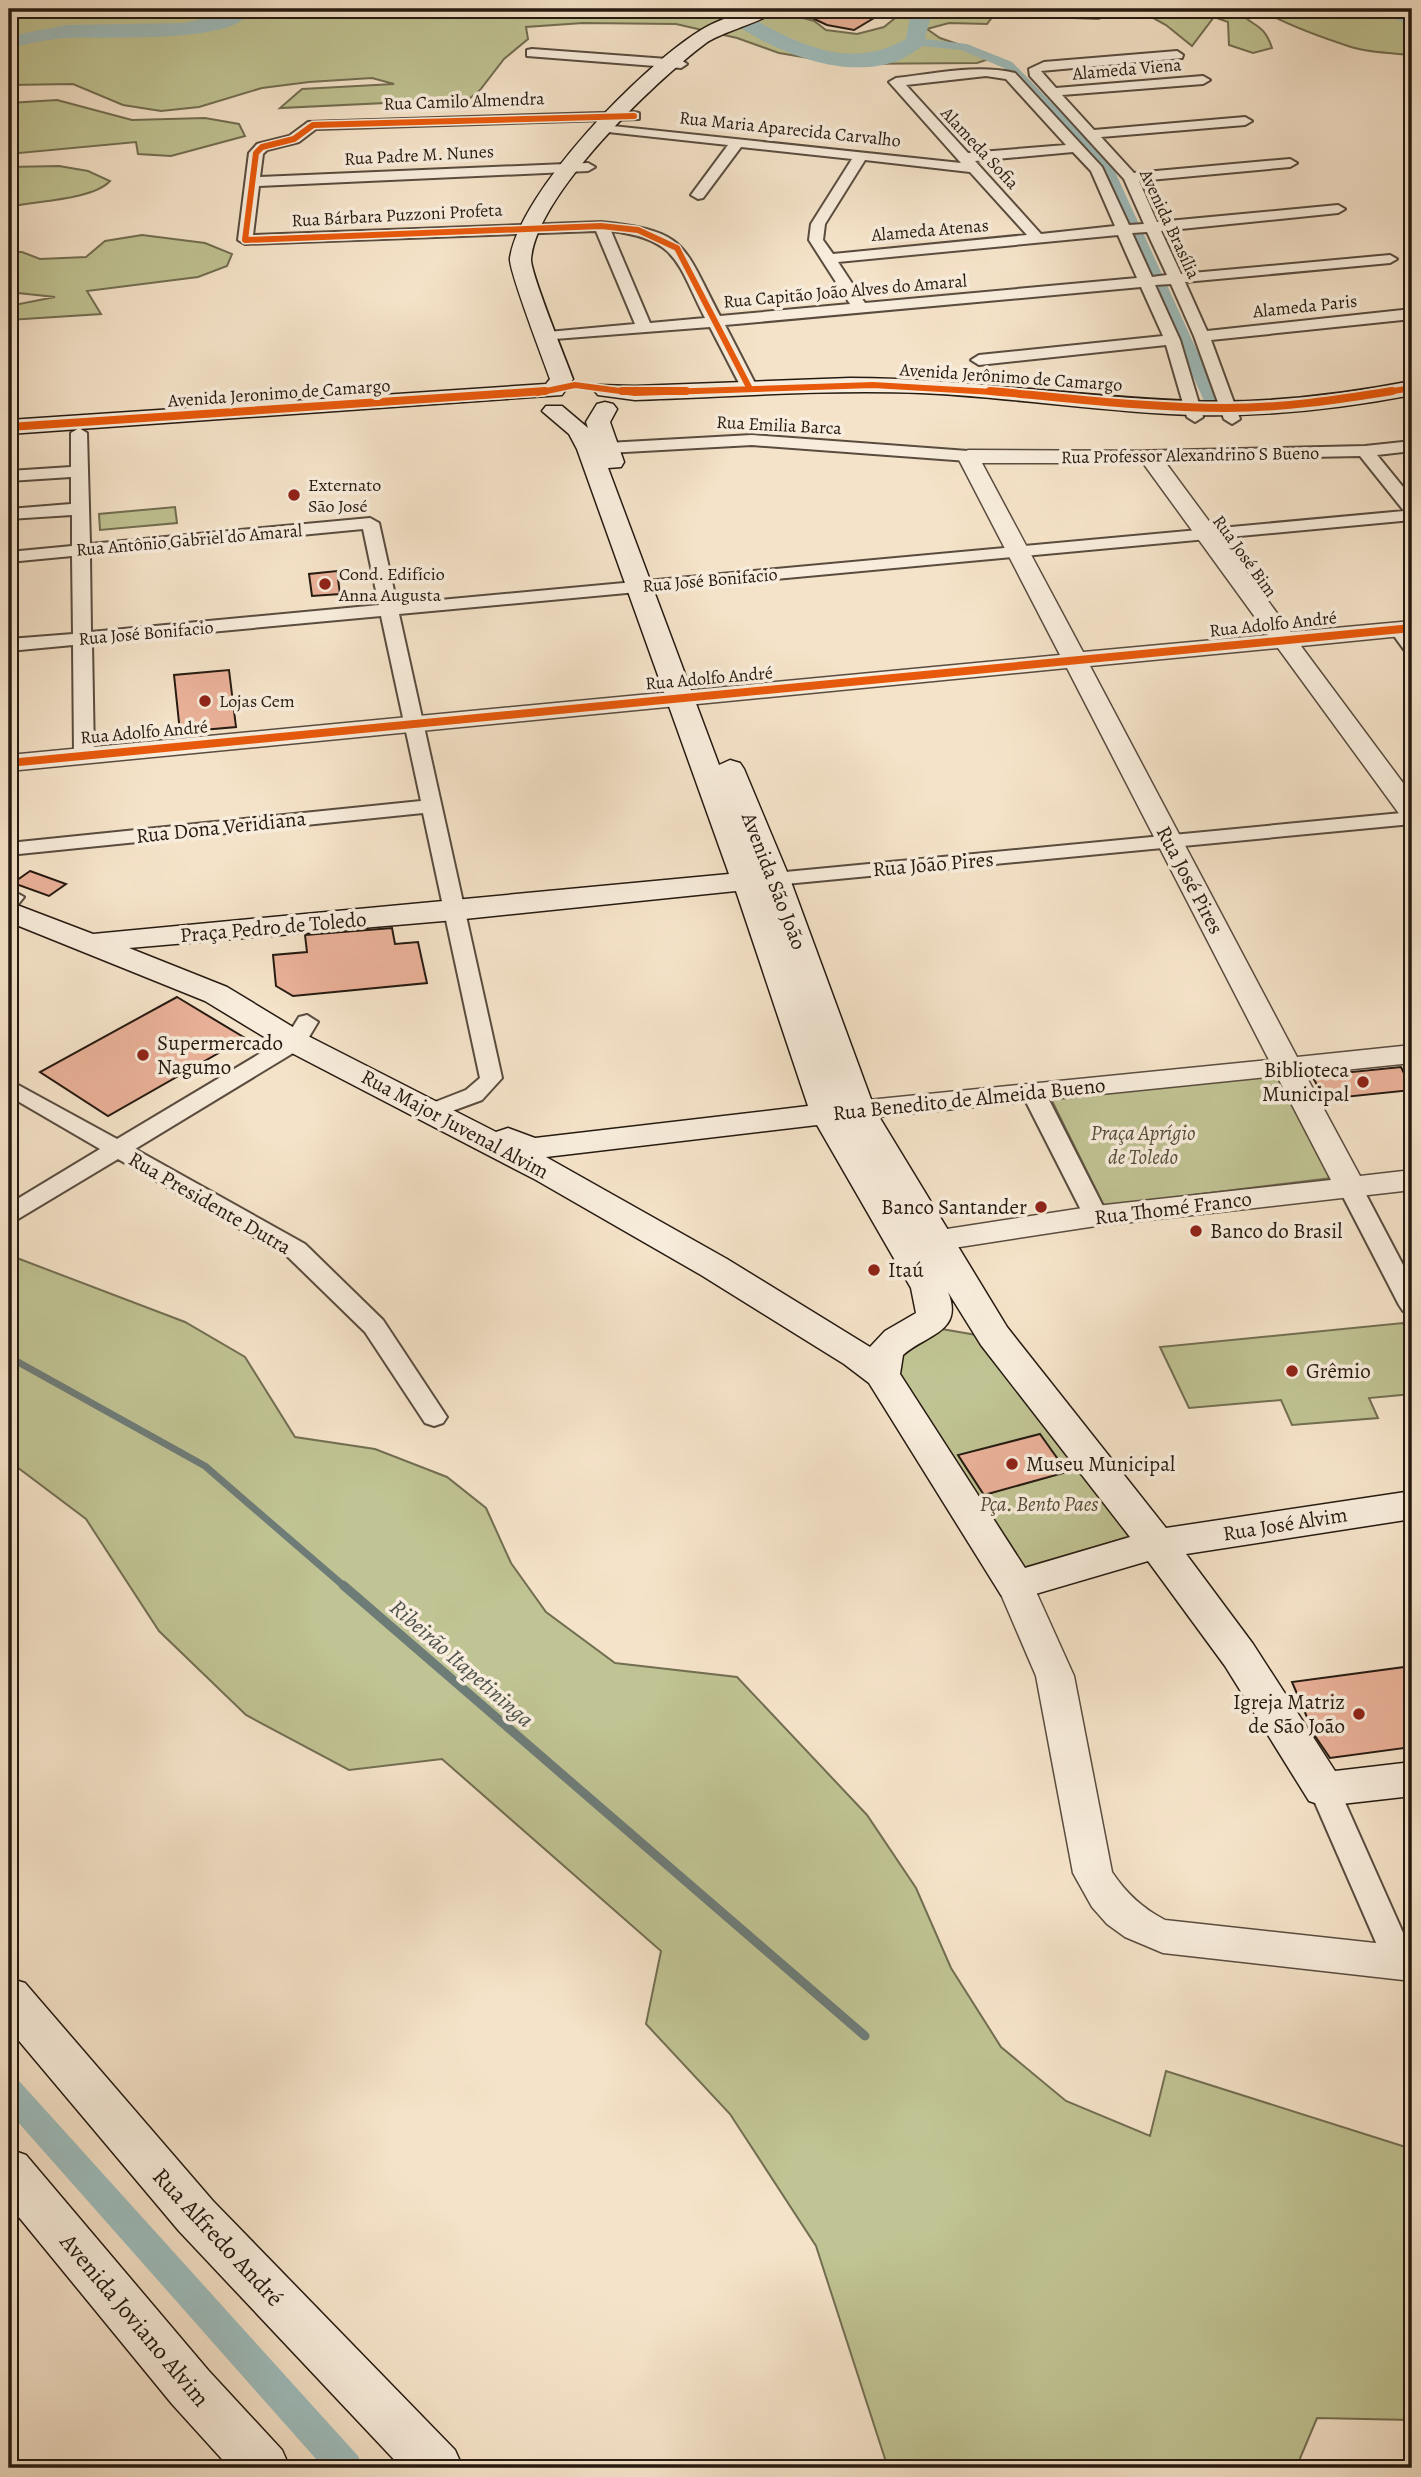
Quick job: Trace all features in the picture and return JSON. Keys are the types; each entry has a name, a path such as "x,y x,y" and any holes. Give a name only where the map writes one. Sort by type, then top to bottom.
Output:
{"main road":[{"path":"9,438 507,406 552,400 575,414 605,398 579,378 556,336 543,301 541,226 611,132 677,61 703,37 720,27 768,9"},
{"path":"552,400 562,379 556,336"},
{"name":"Avenida Jerônimo de Camargo","path":"605,398 635,393 919,386 1193,413"},
{"name":"Avenida Jerônimo de Camargo","path":"1230,414 1412,388"},
{"name":"Avenida Jerônimo de Camargo","path":"605,398 902,396 1293,417 1412,400"},
{"name":"Avenida São João","path":"605,398 598,422 598,448 690,698 761,880 842,1111 929,1287 935,1304 934,1318 923,1325"},
{"name":"Avenida São João","path":"552,400 598,448"},
{"name":"Avenida Jeronimo de Camargo","path":"9,427 552,400"},
{"name":"Rua João Pires","path":"455,911 761,880"},
{"name":"Rua Major Juvenal Alvim","path":"10,901 130,940 238,986 301,1032"},
{"name":"Rua Major Juvenal Alvim","path":"10,901 91,942 301,1032 441,1107 526,1147"},
{"name":"Praça Pedro de Toledo","path":"91,942 455,911"},
{"name":"Rua Major Juvenal Alvim","path":"441,1107 738,1282 857,1355 882,1374"},
{"name":"Avenida São João","path":"842,1111 934,1241 994,1336 1157,1544 1239,1655 1324,1789"},
{"name":"Rua Benedito de Almeida Bueno","path":"526,1147 571,1144 842,1111"},
{"path":"548,1172 549,1155 571,1144"},
{"path":"994,1336 971,1330 923,1325 894,1342 883,1355 880,1364 882,1374 1015,1585"},
{"name":"Rua José Alvim","path":"1015,1585 1157,1544 1412,1505"},
{"path":"1324,1789 1412,1779"},
{"name":"Rua Alfredo André","path":"9,1997 196,2216 437,2468"},
{"name":"Avenida Joviano Alvim","path":"9,2170 190,2387 264,2468"}],"street":[{"path":"532,52 677,61"},
{"name":"Avenida Brasília","path":"1177,55 1035,69 1130,178 1137,229 1149,283 1172,340 1193,413"},
{"name":"Avenida Brasília","path":"896,82 999,72 1010,76 1097,170 1172,281 1202,336 1230,414"},
{"name":"Alameda Viena","path":"1054,92 1202,80"},
{"name":"Alameda Sofia","path":"896,82 1038,239"},
{"path":"1093,134 1245,121"},
{"name":"Rua Camilo Almendra","path":"251,182 256,153 262,147 294,139 313,125 611,132"},
{"name":"Rua Maria Aparecida Carvalho","path":"611,132 861,156 968,163 1077,148"},
{"name":"Rua Padre M. Nunes","path":"251,182 611,132"},
{"path":"698,195 737,142"},
{"path":"860,309 816,240 818,224 861,156"},
{"path":"1130,178 1290,163"},
{"name":"Rua Bárbara Puzzoni Profeta","path":"251,182 245,240 541,226 601,226 638,230 661,238 677,248 750,389"},
{"name":"Alameda Atenas","path":"827,259 1338,209"},
{"path":"601,226 644,328"},
{"name":"Rua Capitão João Alves do Amaral","path":"556,336 1390,259"},
{"name":"Alameda Paris","path":"1202,336 1412,314"},
{"path":"979,360 1172,340"},
{"path":"79,433 84,755"},
{"name":"Rua Emilia Barca","path":"598,448 751,440 968,456"},
{"name":"Rua Professor Alexandrino S Bueno","path":"968,456 1149,456 1365,451 1412,446"},
{"path":"1365,451 1412,509"},
{"name":"Rua José Pires","path":"968,456 1412,1305"},
{"name":"Rua José Bim","path":"1149,456 1412,815"},
{"path":"9,476 78,472"},
{"path":"9,514 79,509"},
{"name":"Rua José Bonifacio","path":"9,645 1412,515"},
{"name":"Rua Antônio Gabriel do Amaral","path":"9,557 370,523 390,610"},
{"path":"390,610 491,1078 486,1089 441,1107"},
{"name":"Rua Adolfo André","path":"9,763 1286,641 1408,635"},
{"name":"Rua Dona Veridiana","path":"9,849 433,806"},
{"name":"Rua João Pires","path":"761,880 1412,815"},
{"path":"9,1214 118,1151 301,1032"},
{"name":"Rua Benedito de Almeida Bueno","path":"842,1111 1412,1054"},
{"name":"Rua Presidente Dutra","path":"9,1088 296,1250 374,1326 434,1417"},
{"path":"1033,1092 1096,1216"},
{"name":"Rua Thomé Franco","path":"934,1241 1096,1216 1412,1180"},
{"path":"1015,1585 1055,1675 1093,1873 1105,1897 1121,1915 1139,1928 1163,1936 1406,1962"},
{"path":"1324,1789 1406,1962"}],"green space":[{"path":"9,9 771,9 814,21 826,30 857,34 884,27 906,9 1238,9 1265,33 1272,48 1253,53 1229,45 1228,22 1214,17 1192,46 1166,25 1146,14 1128,10 1098,19 994,15 987,24 949,23 927,29 940,38 995,57 977,63 844,64 779,53 737,38 676,24 583,23 526,27 528,39 504,59 480,90 469,99 280,108 302,89 394,84 372,78 262,88 199,107 161,111 123,105 73,84 9,85"},
{"path":"1259,9 1412,9 1412,55 1351,47 1304,30"},
{"path":"57,100 132,120 205,118 239,124 245,136 171,156 138,154 136,142 9,154 9,103"},
{"path":"59,166 88,171 110,181 91,192 77,196 9,207 9,167"},
{"path":"142,235 205,243 232,254 227,266 198,277 87,291 101,314 9,320 9,306 55,297 9,292 9,252 22,252 40,259 86,257 105,241"},
{"path":"175,507 177,523 100,530 99,514"},
{"name":"Praça Aprígio de Toledo","path":"1277,1075 1332,1178 1104,1206 1051,1099"},
{"path":"9,1255 185,1322 245,1357 295,1437 375,1449 447,1477 486,1508 511,1563 546,1612 615,1663 737,1677 867,1815 916,1888 951,1968 1001,2047 1066,2101 1150,2136 1166,2071 1412,2149 1412,2420 1317,2418 1296,2468 888,2468 816,2246 730,2114 646,2024 661,1951 442,1759 349,1770 246,1715 159,1631 86,1519 9,1461"},
{"name":"Grêmio","path":"1403,1323 1412,1340 1412,1394 1369,1398 1378,1418 1292,1425 1281,1400 1189,1408 1160,1347"},
{"name":"Pça. Bento Paes","path":"930,1327 988,1337 1132,1536 1015,1570 886,1354"}],"building":[{"path":"793,9 889,9 854,30 827,25"},
{"name":"Cond. Edifício Anna Augusta","path":"337,571 340,594 312,596 309,574"},
{"name":"Lojas Cem","path":"229,670 236,727 180,732 174,675"},
{"path":"30,871 66,884 49,896 13,883"},
{"path":"392,928 395,944 418,942 427,983 293,996 276,986 273,955 307,952 305,935"},
{"name":"Supermercado Nagumo","path":"177,997 245,1038 108,1116 40,1072"},
{"name":"Biblioteca Municipal","path":"1401,1067 1412,1090 1325,1099 1312,1076"},
{"name":"Museu Municipal","path":"1040,1434 1067,1472 984,1495 958,1455"},
{"name":"Igreja Matriz de São João","path":"1412,1666 1412,1747 1330,1758 1315,1736 1292,1682"}],"waterway":[{"path":"9,42 67,31 184,29 211,25 238,16 238,9"},
{"path":"724,9 801,50 844,60 891,56 916,42 920,16 931,9"},
{"path":"1383,9 1412,19"},
{"path":"916,42 963,47 1008,65 1107,168 1212,401"},
{"name":"Ribeirão Itapetininga","path":"9,1357 205,1466 345,1587"},
{"name":"Ribeirão Itapetininga","path":"343,1585 865,2036"},
{"path":"9,2091 346,2468"}],"cycle path":[{"path":"634,116 313,125 294,139 262,147 256,153 245,240 601,226 638,230 661,238 677,248 750,389"},
{"path":"9,427 532,394 575,385 635,393 873,385 953,388 1156,406 1228,408 1326,402 1412,388"},
{"path":"9,763 1412,628"}],"place":[{"name":"Externato São José","path":"294,495"},
{"name":"Cond. Edifício Anna Augusta","path":"325,584"},
{"name":"Lojas Cem","path":"205,701"},
{"name":"Supermercado Nagumo","path":"143,1055"},
{"name":"Biblioteca Municipal","path":"1363,1082"},
{"name":"Banco Santander","path":"1041,1207"},
{"name":"Banco do Brasil","path":"1196,1231"},
{"name":"Itaú","path":"874,1270"},
{"name":"Grêmio","path":"1292,1371"},
{"name":"Museu Municipal","path":"1012,1464"},
{"name":"Igreja Matriz de São João","path":"1359,1714"}]}
